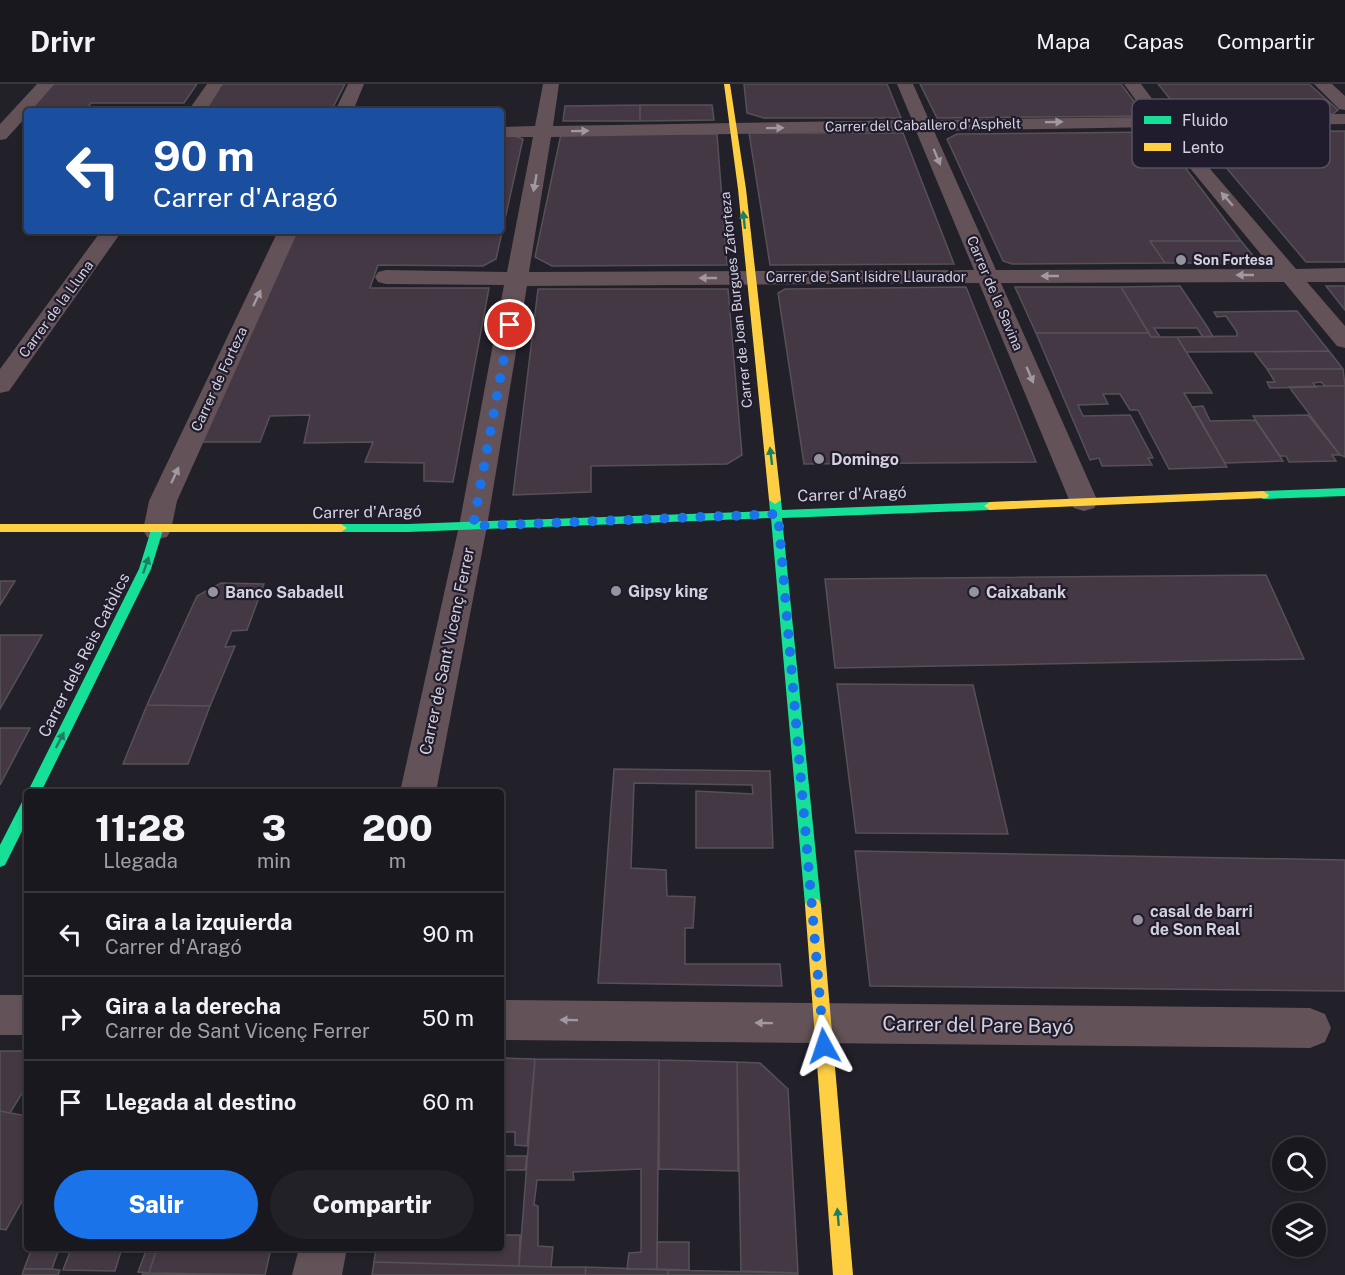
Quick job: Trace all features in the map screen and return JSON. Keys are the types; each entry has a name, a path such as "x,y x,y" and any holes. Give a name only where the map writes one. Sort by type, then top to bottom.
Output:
{"street":[{"path":"2,131 46,84"},
{"path":"199,108 215,84"},
{"path":"345,108 356,84"},
{"name":"Carrer de Sant Vicenç Ferrer","path":"419,789 473,526 551,84"},
{"name":"Carrer de Joan Burgues Zaforteza","path":"727,84 735,129 749,278 778,514 843,1275"},
{"name":"Carrer de la Savina","path":"905,84 1084,502"},
{"path":"1132,84 1144,99"},
{"path":"1322,84 1345,105"},
{"name":"Carrer del Caballero d'Asphelt","path":"1330,119 1345,119"},
{"name":"Carrer del Caballero d'Asphelt","path":"504,132 1132,120"},
{"path":"2,131 24,129"},
{"path":"1201,168 1345,341"},
{"name":"Carrer de la Lluna","path":"0,386 110,234"},
{"name":"Carrer de Forteza","path":"157,530 163,501 287,234"},
{"name":"Carrer de Sant Isidre Llaurador","path":"387,278 1345,275"},
{"name":"Carrer d'Aragó","path":"0,528 157,530 473,526 1345,492"},
{"name":"Carrer dels Reis Catòlics","path":"35,789 145,569 157,530"},
{"path":"0,860 24,812"},
{"path":"0,1015 24,1015"},
{"name":"Carrer del Pare Bayó","path":"504,1020 1310,1028"},
{"path":"317,1275 322,1251"}],"building":[{"path":"54,84 197,84 184,103 91,103 87,108 32,108"},
{"path":"221,84 345,84 333,108 204,108"},
{"path":"744,84 887,84 901,118 764,118 747,113"},
{"path":"920,84 1121,84 1132,99 1132,116 937,118"},
{"path":"1158,84 1309,84 1326,99 1170,99"},
{"path":"1330,103 1338,110 1330,114"},
{"path":"640,105 640,121 563,121 565,106"},
{"path":"640,105 712,105 714,120 640,121"},
{"path":"1330,131 1345,131 1345,262 1306,262 1226,168 1330,168"},
{"path":"1132,132 1132,168 1185,168 1241,241 1150,241 1165,263 1012,264 1003,261 947,139 957,134"},
{"path":"749,133 903,133 954,264 770,265"},
{"path":"561,134 717,134 727,265 552,266 535,257"},
{"path":"504,135 523,139 504,223"},
{"path":"295,234 502,234 496,259 483,266 378,265 370,288 489,288 453,482 424,481 424,463 365,462 373,442 304,443 310,415 270,416 260,442 197,442"},
{"path":"1150,241 1241,241 1259,263 1165,263"},
{"path":"1180,286 1213,337 1203,337 1197,328 1154,328 1160,337 1151,337 1121,287"},
{"path":"1326,286 1345,286 1345,310"},
{"path":"966,287 1036,462 804,464 778,293 785,289"},
{"path":"1015,287 1121,287 1149,333 1036,333"},
{"path":"538,289 728,289 742,455 727,464 591,466 591,492 513,495"},
{"path":"1297,311 1329,351 1186,352 1177,337 1237,336 1237,332 1226,316 1217,317 1214,312"},
{"path":"1036,333 1149,333 1151,337 1177,337 1212,393 1184,393 1227,467 1169,469 1138,410 1130,410 1120,394 1103,394 1108,404 1078,405 1083,416 1130,415 1153,458 1148,458 1152,465 1102,466 1099,458 1090,460"},
{"path":"1329,351 1343,369 1267,369 1254,352"},
{"path":"1267,369 1343,369 1345,386 1325,386 1321,382 1313,383 1316,387 1270,388 1267,382 1275,382"},
{"path":"1345,386 1345,457 1340,455 1289,387"},
{"path":"1203,406 1210,421 1255,420 1283,461 1225,463 1193,407"},
{"path":"1308,415 1340,455 1332,455 1336,461 1289,462 1286,456 1280,456 1253,416"},
{"path":"1266,575 1304,659 835,668 825,579"},
{"path":"0,581 15,581 0,605"},
{"path":"221,583 264,584 247,630 232,631 225,647 235,646 210,706 147,705 197,596"},
{"path":"0,635 42,635 0,709"},
{"path":"837,684 973,685 1008,834 856,833"},
{"path":"147,705 210,706 188,764 123,764"},
{"path":"0,728 30,728 0,785"},
{"path":"614,769 770,771 773,848 696,848 696,791 753,794 752,785 634,783 631,868 666,870 667,896 695,897 693,928 685,928 685,964 780,964 782,986 598,983"},
{"path":"855,851 1345,860 1345,991 870,986"},
{"path":"0,1051 24,1051 24,1090 10,1113 0,1111"},
{"path":"504,1058 535,1059 527,1146 515,1145 515,1132 504,1132"},
{"path":"535,1059 659,1060 657,1269 627,1269 629,1253 641,1252 641,1169 573,1172 574,1180 537,1180 534,1205 538,1206 538,1246 553,1247 551,1267 519,1266"},
{"path":"659,1060 737,1062 738,1171 659,1169"},
{"path":"737,1062 760,1063 788,1089 798,1273 741,1271"},
{"path":"0,1111 24,1115 24,1197 6,1230 0,1229"},
{"path":"504,1156 527,1156 525,1170 504,1170"},
{"path":"504,1235 520,1235 519,1266 374,1262 376,1251 504,1251"},
{"path":"657,1242 689,1242 689,1270 657,1269"},
{"path":"31,1251 58,1251 52,1269 24,1269"},
{"path":"70,1251 121,1251 115,1271 63,1270"},
{"path":"146,1251 156,1251 149,1273 138,1272"},
{"path":"156,1251 270,1251 265,1275 149,1273"},
{"path":"374,1262 586,1267 585,1275 372,1275"},
{"path":"586,1267 668,1270 668,1275 585,1275"},
{"path":"24,1269 60,1270 58,1275 22,1275"},
{"path":"668,1270 798,1273 798,1275 668,1275"},
{"path":"143,1272 149,1273 246,1275 142,1275"}],"traffic: fast":[{"path":"1263,495 1345,492"},
{"path":"775,500 813,905"},
{"path":"341,528 408,528 990,506"},
{"path":"35,789 145,569 157,530"},
{"path":"0,860 24,812"}],"traffic: slow":[{"path":"727,84 742,189 775,500"},
{"path":"990,506 1263,495"},
{"path":"0,528 341,528"},
{"path":"813,905 843,1275"}],"place":[{"name":"Son Fortesa","path":"1181,260"},
{"name":"Domingo","path":"819,459"},
{"name":"Gipsy king","path":"616,591"},
{"name":"Banco Sabadell","path":"213,592"},
{"name":"Caixabank","path":"974,592"},
{"name":"casal de barri de Son Real","path":"1138,920"}],"route":[{"path":"510,325 473,526 778,514 824,1046"}]}
